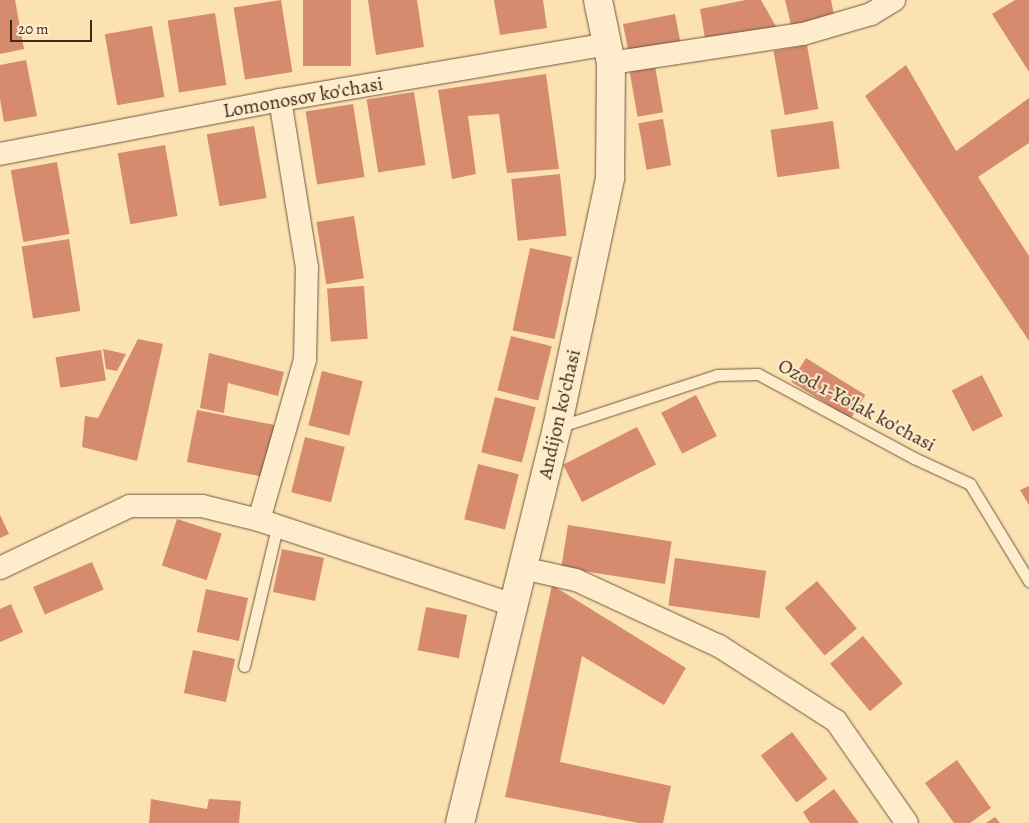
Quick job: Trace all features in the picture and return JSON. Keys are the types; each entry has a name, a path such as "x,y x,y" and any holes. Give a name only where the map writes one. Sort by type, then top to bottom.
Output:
{"street":[{"name":"Andijon ko'chasi","path":"460,823 557,428 610,178 609,54 598,0"},
{"name":"Lomonosov ko'chasi","path":"0,154 280,100 609,54 803,34 870,14 894,0"},
{"path":"268,524 305,360 307,268 280,100"},
{"path":"0,568 130,506 202,506 268,524 512,605"},
{"path":"522,568 576,580 719,646 836,721 907,823"}],"lane":[{"name":"Ozod 1-Yo'lak ko'chasi","path":"557,428 717,375 758,374 914,458 970,484 1029,581"},
{"path":"244,666 268,524"}],"building":[{"path":"0,0 15,0 24,49 0,54"},
{"path":"281,0 292,72 245,80 234,8"},
{"path":"303,0 351,0 351,66 303,66"},
{"path":"368,0 417,0 424,47 376,55"},
{"path":"494,0 543,0 547,28 500,35"},
{"path":"746,0 761,0 778,30 706,44 700,9"},
{"path":"785,0 831,0 834,15 791,25"},
{"path":"1015,0 1029,0 1029,72 992,14"},
{"path":"215,13 226,85 179,93 168,21"},
{"path":"675,14 681,45 629,56 623,24"},
{"path":"152,26 165,97 117,105 105,34"},
{"path":"807,45 818,109 785,115 774,51"},
{"path":"26,60 37,116 4,122 0,99 0,65"},
{"path":"906,65 956,151 1029,98 1029,143 978,177 1029,256 1029,341 865,96"},
{"path":"655,66 663,112 638,117 629,71"},
{"path":"546,74 559,169 507,173 499,114 468,116 476,174 452,179 438,90"},
{"path":"414,92 426,165 378,173 367,100"},
{"path":"353,104 365,177 317,185 306,112"},
{"path":"663,119 671,165 647,170 638,123"},
{"path":"833,121 840,169 777,177 771,130"},
{"path":"254,126 267,198 219,206 207,134"},
{"path":"165,145 178,216 130,224 118,153"},
{"path":"57,162 70,234 23,242 11,170"},
{"path":"560,174 566,236 518,241 511,179"},
{"path":"354,216 364,278 326,284 316,222"},
{"path":"69,239 80,311 33,319 22,247"},
{"path":"530,248 572,257 555,339 513,330"},
{"path":"364,286 368,339 331,341 327,289"},
{"path":"511,336 552,346 538,400 497,390"},
{"path":"138,339 163,344 137,461 82,447 85,416 98,418"},
{"path":"103,349 126,354 117,371 106,369"},
{"path":"101,350 106,381 60,388 56,357"},
{"path":"209,353 284,372 278,396 228,383 224,413 200,408"},
{"path":"806,358 865,395 851,419 791,382"},
{"path":"322,371 363,381 349,435 308,425"},
{"path":"982,375 1003,416 973,431 952,390"},
{"path":"696,395 717,436 682,454 661,413"},
{"path":"495,397 536,407 522,462 481,452"},
{"path":"197,410 275,425 264,477 187,462"},
{"path":"637,427 656,464 582,502 563,465"},
{"path":"305,437 345,447 331,502 291,492"},
{"path":"478,464 519,474 505,529 464,519"},
{"path":"1029,486 1029,505 1020,490"},
{"path":"0,515 9,534 0,538"},
{"path":"177,519 222,534 207,580 162,566"},
{"path":"568,525 672,541 665,584 561,567"},
{"path":"282,549 324,558 315,601 273,592"},
{"path":"675,558 766,571 759,618 668,606"},
{"path":"92,562 104,590 45,615 33,587"},
{"path":"817,581 857,628 825,655 785,608"},
{"path":"552,585 686,668 664,705 582,656 560,762 671,786 663,823 639,823 505,797"},
{"path":"206,589 248,598 239,641 197,632"},
{"path":"11,604 23,632 0,642 0,609"},
{"path":"426,607 467,615 459,658 418,650"},
{"path":"863,636 903,683 870,711 830,664"},
{"path":"193,650 235,659 226,702 184,693"},
{"path":"792,732 828,779 796,803 761,755"},
{"path":"957,760 991,808 970,823 954,823 925,783"},
{"path":"834,789 859,823 810,823 803,812"},
{"path":"151,799 207,809 209,799 241,801 239,823 149,823"},
{"path":"995,817 1000,823 986,823"}]}
